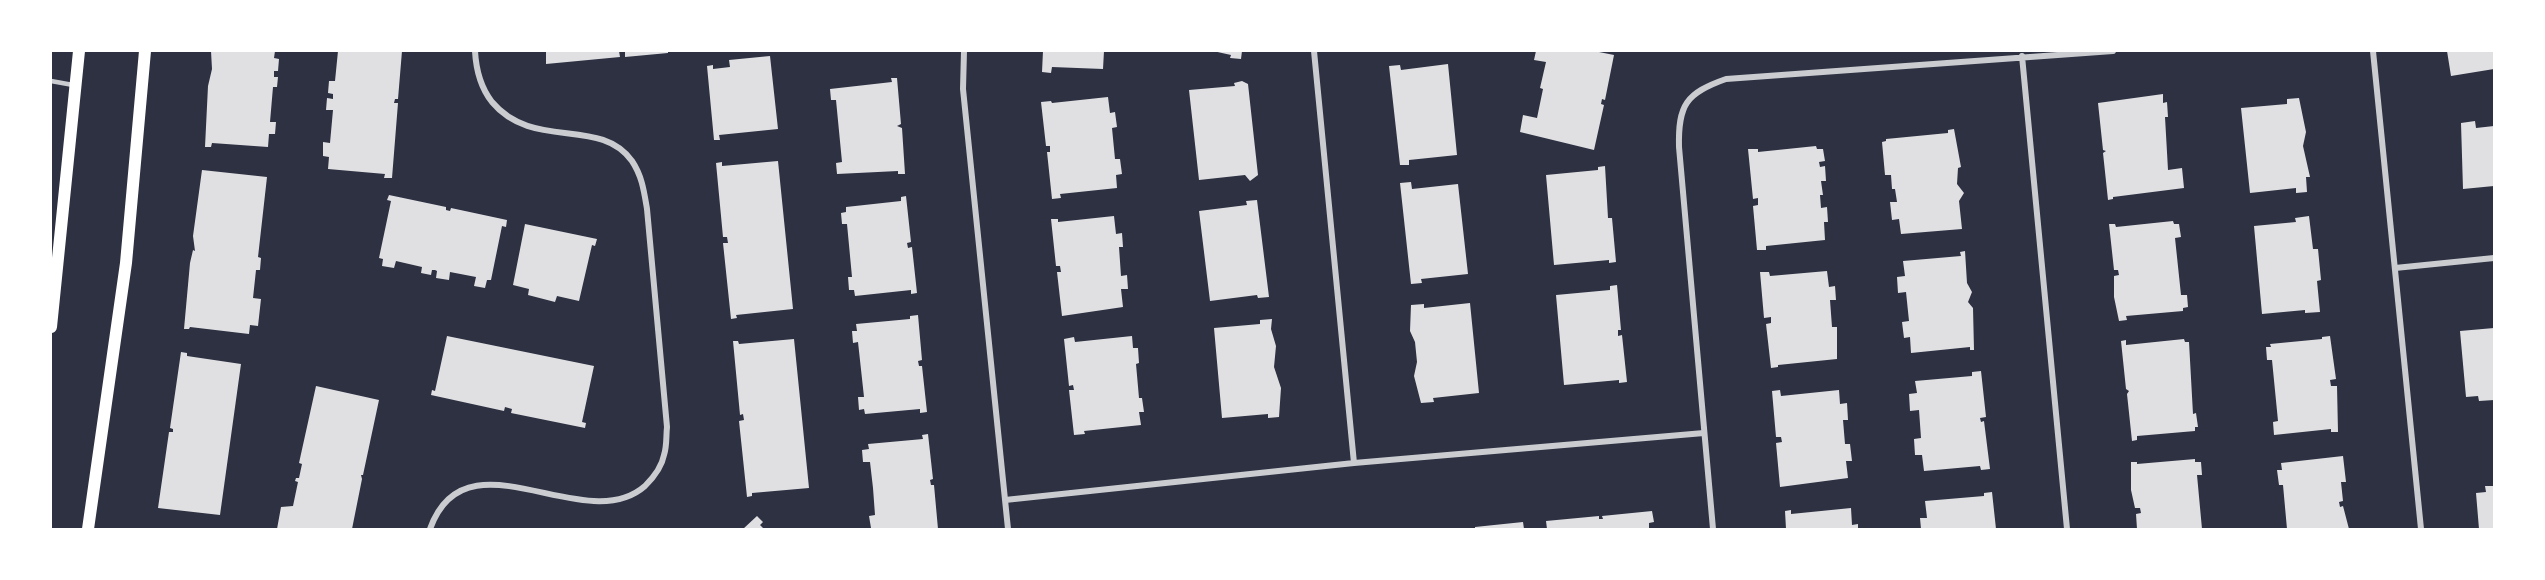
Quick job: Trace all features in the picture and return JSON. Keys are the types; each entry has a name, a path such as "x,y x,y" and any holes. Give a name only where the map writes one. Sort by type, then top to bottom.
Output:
{"main road":[{"path":"51,327 79,51"},
{"path":"87,529 126,263 145,51"}],"street":[{"path":"430,529 440,511 460,491 487,483 592,502 624,498 638,492 658,469 664,455 667,427 647,209 641,178 630,159 613,145 596,137 526,128 510,120 486,94 475,63 475,51"},
{"path":"964,51 963,89 1008,529"},
{"path":"1314,51 1354,463"},
{"path":"1713,529 1679,147 1679,121 1686,101 1704,86 1726,79 2113,51"},
{"path":"2373,51 2421,529"},
{"path":"2022,56 2067,529"},
{"path":"2395,268 2494,258"},
{"path":"1005,500 1354,463 1704,433"}],"lane":[{"path":"51,81 76,85"}],"building":[{"path":"211,51 275,51 274,58 279,59 278,71 274,71 274,77 278,77 277,87 273,87 270,122 276,122 275,134 269,134 268,147 212,143 211,147 205,147 208,86 212,69"},
{"path":"338,51 402,51 398,99 395,99 394,103 398,103 392,178 384,178 385,174 328,169 329,157 323,156 323,142 330,143 333,110 326,110 327,98 333,99 333,94 328,93 329,81 335,81"},
{"path":"546,51 619,51 620,57 546,64"},
{"path":"625,51 668,51 668,53 625,57"},
{"path":"1043,51 1104,51 1103,69 1052,67 1051,73 1042,72"},
{"path":"1213,51 1242,51 1241,59 1230,58 1231,55"},
{"path":"1536,51 1594,51 1614,55 1605,100 1602,99 1601,104 1604,105 1594,150 1520,132 1523,115 1537,118 1543,89 1540,88 1546,62 1534,60"},
{"path":"2447,51 2494,51 2494,69 2451,76"},
{"path":"770,56 778,129 719,135 720,140 714,140 707,66 713,65 713,69 730,67 729,60"},
{"path":"1448,64 1457,155 1409,160 1409,165 1400,165 1389,66 1400,65 1401,70"},
{"path":"891,78 897,78 901,124 897,126 902,128 905,174 898,174 898,171 837,174 836,163 842,162 836,100 831,100 830,89 892,82"},
{"path":"1242,81 1248,84 1258,175 1250,181 1245,175 1199,180 1189,90 1235,86 1234,83"},
{"path":"2163,94 2163,103 2167,102 2168,117 2165,117 2168,170 2182,168 2184,188 2113,197 2108,200 2103,153 2106,151 2103,150 2098,103"},
{"path":"1108,97 1110,113 1115,112 1117,127 1112,128 1115,159 1120,159 1122,174 1116,175 1117,188 1060,194 1061,198 1052,199 1047,152 1050,152 1050,146 1046,146 1041,102 1051,101 1052,103"},
{"path":"2299,98 2306,132 2303,146 2310,177 2306,177 2307,192 2296,193 2296,188 2250,193 2241,108 2287,104 2287,99"},
{"path":"2475,121 2476,128 2494,126 2494,186 2463,189 2461,123"},
{"path":"1954,129 1961,167 1958,168 1957,184 1964,193 1959,201 1962,229 1901,234 1899,219 1892,220 1890,202 1897,202 1895,189 1892,189 1891,175 1885,175 1882,142 1886,139 1948,133 1948,130"},
{"path":"1816,146 1817,149 1823,149 1825,161 1819,162 1820,167 1825,166 1826,181 1821,181 1823,195 1820,195 1821,208 1827,207 1828,222 1824,222 1825,240 1766,246 1766,250 1757,250 1753,206 1758,205 1758,198 1753,199 1748,149 1758,149 1758,152"},
{"path":"778,161 793,309 736,315 737,318 731,319 723,243 728,243 727,237 723,237 716,163 722,162 722,166"},
{"path":"1605,166 1608,218 1612,218 1616,262 1609,263 1609,260 1554,265 1546,175 1598,170 1598,167"},
{"path":"202,170 267,177 258,257 261,258 260,270 256,270 253,298 261,299 258,326 250,325 249,334 190,327 184,329 190,263 193,250 195,251 193,236"},
{"path":"1411,182 1412,189 1458,184 1468,274 1421,279 1422,283 1411,284 1400,183"},
{"path":"389,195 446,207 446,210 450,211 451,208 507,220 506,227 502,226 491,280 487,280 485,288 474,286 476,277 450,272 449,280 436,278 437,271 435,270 432,270 431,275 421,273 422,267 396,261 394,268 382,266 383,259 379,258 391,201 387,200"},
{"path":"906,196 911,242 907,243 908,248 912,247 917,293 911,294 911,290 855,296 854,290 849,290 848,277 852,277 847,224 842,224 841,213 846,212 846,207 901,201 901,197"},
{"path":"1257,200 1269,297 1258,298 1257,295 1210,301 1199,211 1247,205 1246,201"},
{"path":"1114,216 1116,234 1122,233 1123,247 1119,247 1121,276 1127,275 1128,289 1121,289 1123,307 1062,316 1057,272 1061,272 1060,266 1056,266 1051,219 1058,219 1058,222"},
{"path":"2309,216 2313,249 2318,249 2321,280 2317,281 2320,312 2305,313 2305,310 2262,314 2254,226 2296,222 2295,218"},
{"path":"2173,221 2174,224 2179,224 2181,237 2175,238 2181,295 2187,295 2188,307 2183,308 2183,311 2126,316 2127,320 2119,321 2114,297 2114,276 2119,275 2118,270 2114,270 2109,224 2115,224 2116,227"},
{"path":"525,224 597,239 595,246 592,245 579,301 557,296 555,302 528,295 529,289 513,285"},
{"path":"1965,251 1967,283 1972,292 1968,302 1973,308 1974,350 1970,350 1970,347 1911,353 1910,337 1904,338 1902,322 1909,321 1906,292 1898,293 1897,277 1905,276 1903,261 1961,256 1960,252"},
{"path":"1827,271 1829,287 1835,286 1836,300 1830,300 1832,327 1837,327 1837,359 1778,365 1778,367 1771,368 1766,324 1771,323 1771,317 1764,318 1760,272 1769,272 1770,276"},
{"path":"1617,285 1621,330 1618,330 1618,336 1622,335 1627,382 1619,383 1619,380 1564,385 1556,295 1610,290 1610,286"},
{"path":"1470,303 1479,393 1433,398 1434,402 1421,403 1414,376 1417,362 1415,342 1410,331 1411,305 1424,304 1424,308"},
{"path":"918,315 922,360 918,361 919,366 922,366 927,412 920,413 920,409 865,414 864,409 859,410 858,397 864,397 858,342 853,343 852,331 857,331 856,324 910,319 910,316"},
{"path":"1272,319 1271,329 1276,346 1274,367 1281,388 1279,417 1268,418 1268,414 1222,418 1214,328 1260,324 1260,320"},
{"path":"2494,328 2494,400 2479,401 2478,396 2466,397 2460,331"},
{"path":"447,336 594,366 582,422 586,423 585,428 511,413 512,409 505,407 504,411 431,395 432,390 435,391"},
{"path":"1132,336 1133,348 1138,348 1139,363 1136,364 1139,398 1142,398 1144,412 1139,412 1141,425 1084,431 1085,434 1074,435 1069,390 1074,390 1073,385 1069,386 1064,339 1074,337 1075,342"},
{"path":"2330,336 2336,379 2330,380 2331,386 2337,386 2338,432 2331,432 2331,429 2274,435 2273,422 2278,421 2272,360 2267,360 2266,347 2271,347 2270,344 2322,339 2322,337"},
{"path":"794,339 809,488 752,493 752,496 747,497 739,421 744,420 743,414 740,415 733,341 738,341 739,344"},
{"path":"2184,339 2185,342 2189,342 2193,414 2196,413 2198,427 2195,427 2195,431 2137,436 2137,440 2132,441 2127,394 2129,391 2126,389 2121,341 2126,340 2126,345"},
{"path":"181,352 187,353 187,356 241,364 220,515 158,508 169,432 173,432 170,428"},
{"path":"1981,371 1986,417 1980,418 1981,422 1984,421 1990,469 1981,470 1980,466 1924,471 1922,455 1915,455 1914,439 1921,438 1919,410 1910,411 1909,394 1917,393 1915,381 1972,376 1972,372"},
{"path":"316,386 379,400 363,475 361,475 352,529 277,529 281,507 293,506 298,482 295,481 299,478 302,464 299,463"},
{"path":"1780,390 1781,396 1839,390 1840,404 1847,403 1848,420 1843,420 1845,444 1850,444 1852,461 1846,461 1848,478 1780,487 1776,443 1782,442 1781,437 1776,437 1772,391"},
{"path":"928,434 933,479 930,480 931,485 934,485 938,529 871,528 869,516 875,515 870,462 863,462 862,450 869,449 868,444 923,439 922,435"},
{"path":"2343,456 2346,482 2341,482 2343,501 2339,502 2340,507 2343,506 2349,529 2287,529 2283,485 2279,485 2277,470 2282,470 2281,463"},
{"path":"2195,459 2195,462 2201,462 2202,475 2197,475 2202,529 2137,529 2136,514 2141,513 2140,508 2135,508 2131,490 2131,462 2137,462 2137,464"},
{"path":"2485,486 2494,486 2494,529 2479,529 2476,493 2486,492"},
{"path":"1992,492 1996,529 1921,529 1920,518 1927,518 1925,501 1984,496 1984,493"},
{"path":"1851,508 1852,525 1858,524 1858,529 1786,529 1785,511 1791,510 1791,514"},
{"path":"1652,511 1654,522 1649,523 1649,529 1547,529 1546,521 1599,516 1599,519 1603,519 1602,516"},
{"path":"757,516 763,522 760,525 764,529 743,529"},
{"path":"1523,522 1524,529 1475,529 1475,527"}]}
